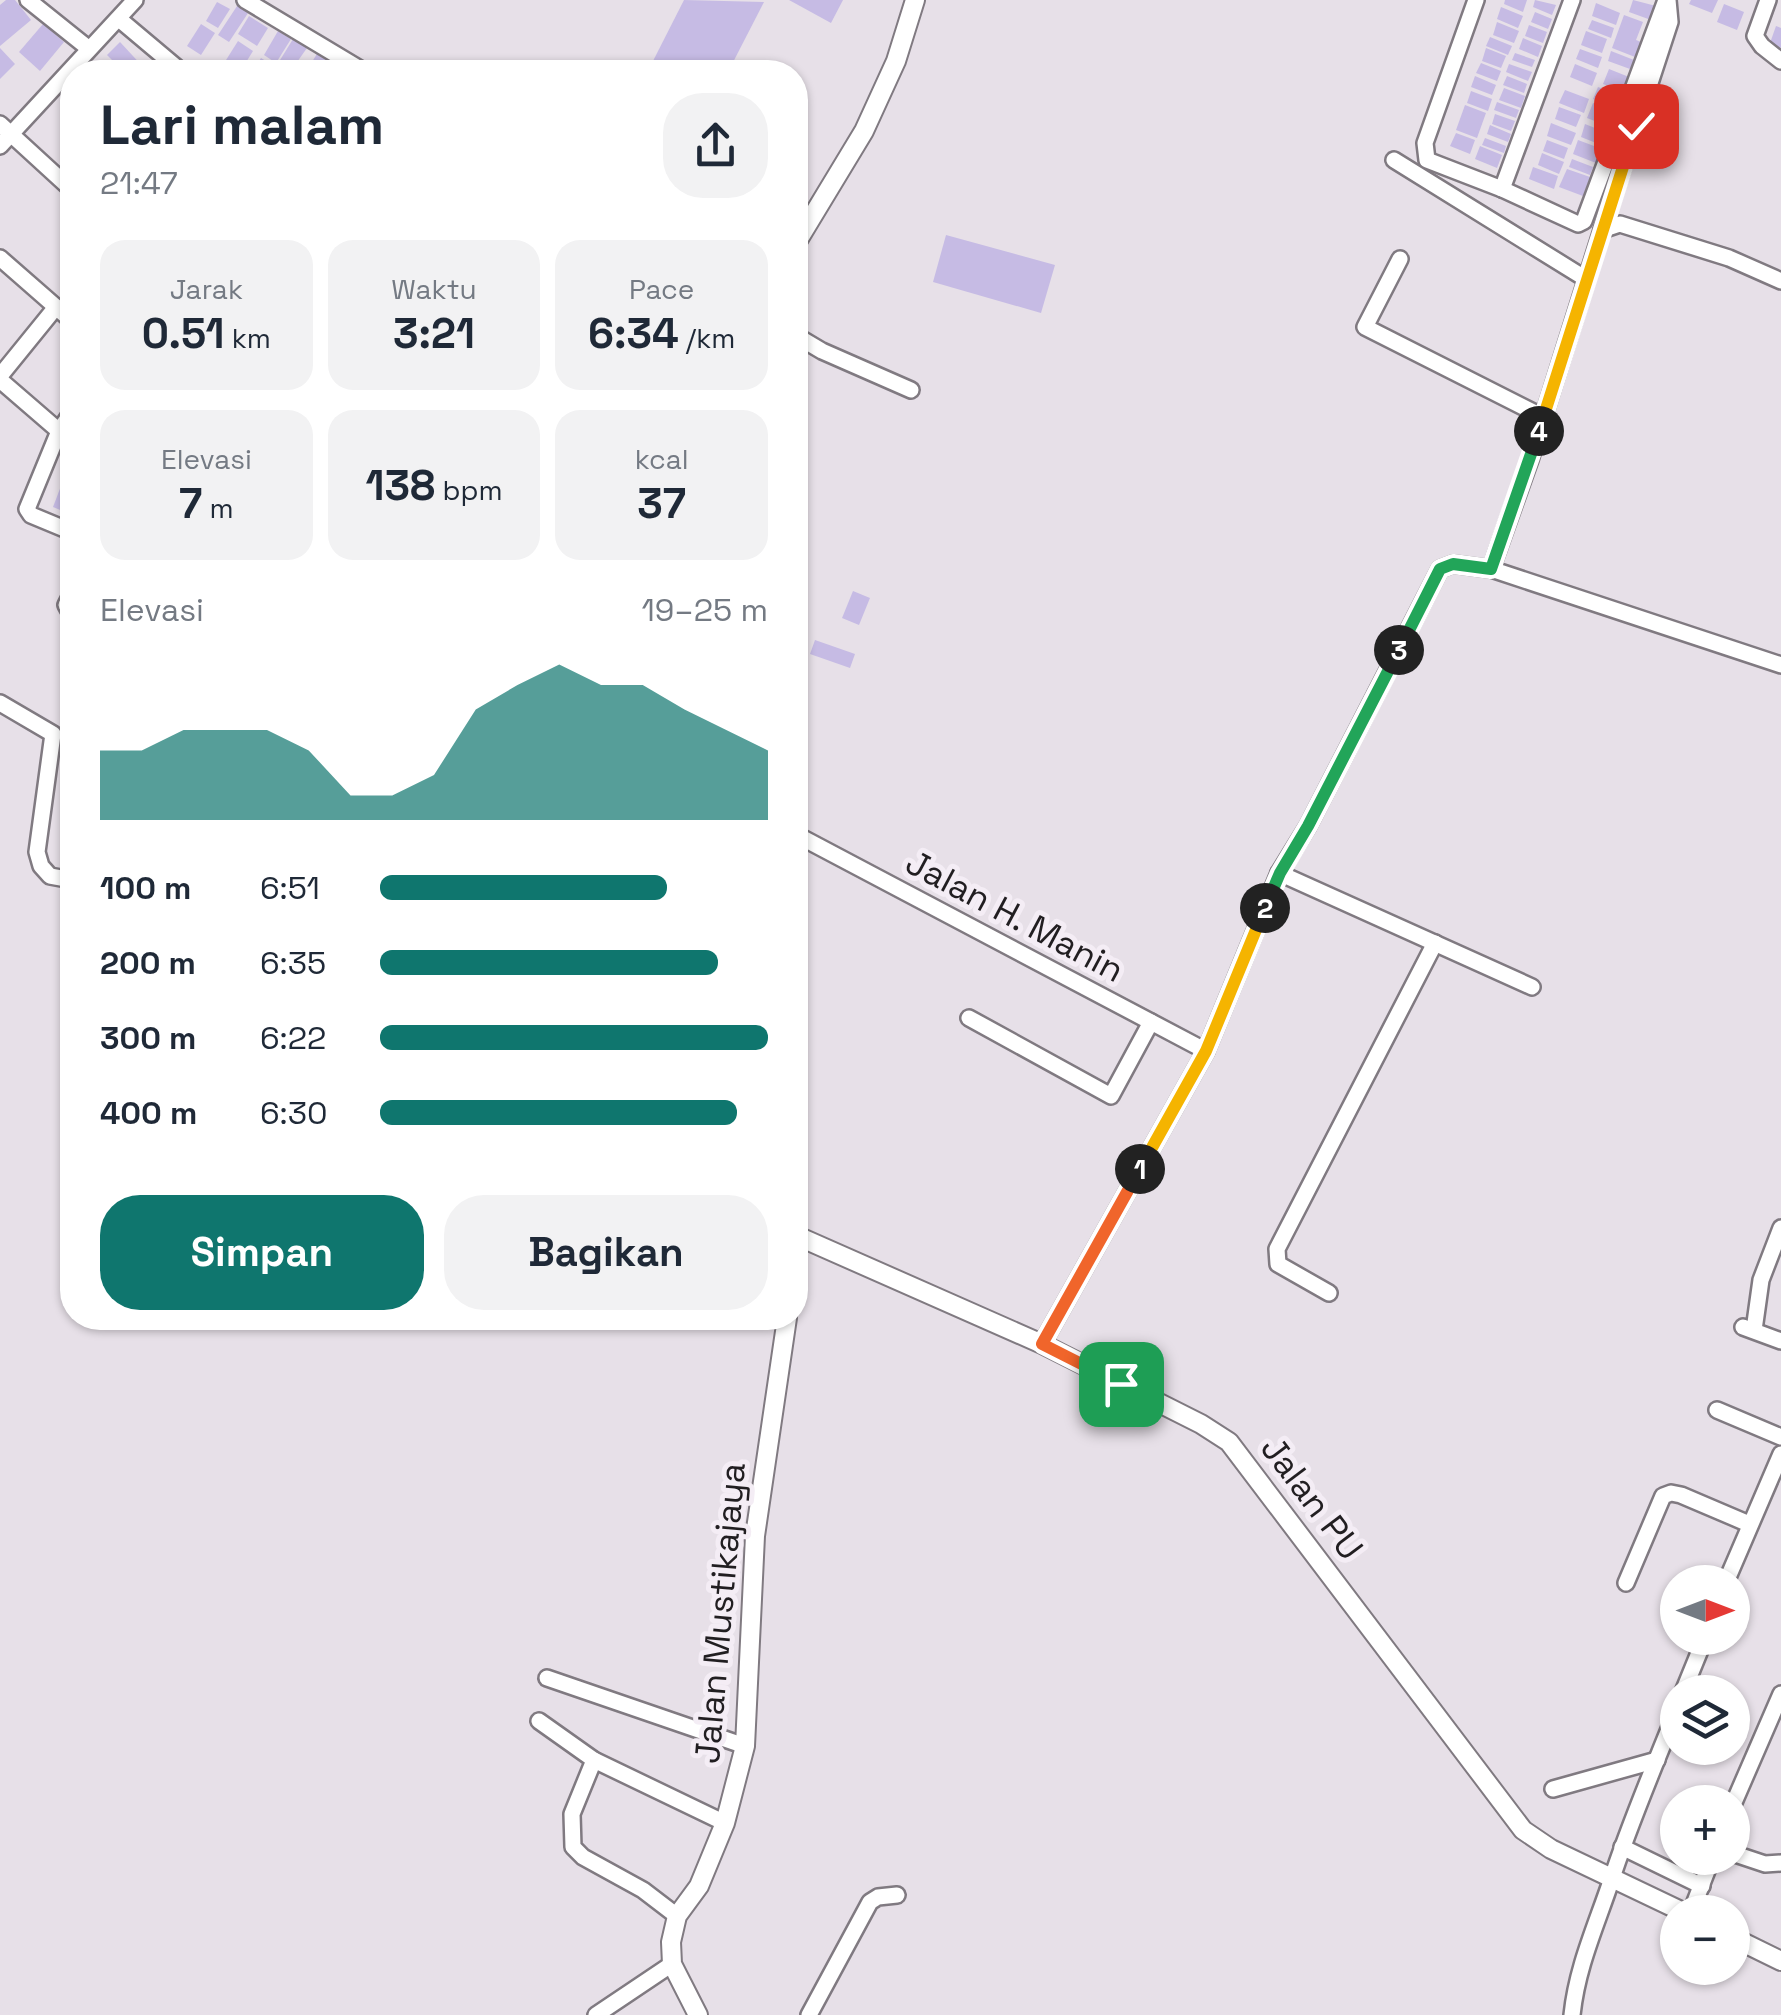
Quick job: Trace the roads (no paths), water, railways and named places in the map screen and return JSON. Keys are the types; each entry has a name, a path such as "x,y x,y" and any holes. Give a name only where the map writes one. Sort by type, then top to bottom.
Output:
{"street":[{"path":"28,0 88,48"},
{"path":"76,60 135,0"},
{"path":"244,0 332,60"},
{"path":"808,224 864,131 896,61 916,0"},
{"path":"1476,0 1425,143 1427,160 1578,224 1584,221 1667,0"},
{"path":"1502,189 1572,0"},
{"path":"1491,569 1544,417 1670,22 1667,0"},
{"path":"1768,0 1755,36 1781,62"},
{"path":"119,19 165,60"},
{"path":"60,77 4,134 60,180"},
{"path":"1394,160 1586,279"},
{"path":"1602,230 1620,224 1730,258 1781,281"},
{"path":"0,258 60,310"},
{"path":"1400,259 1365,327 1544,417"},
{"path":"56,307 0,378 60,428"},
{"path":"808,343 911,390"},
{"path":"60,445 27,509 31,515 60,527"},
{"path":"1042,1344 1206,1051 1280,873 1440,569 1453,564 1491,569 1781,666"},
{"path":"0,703 53,734 38,852 41,866 50,876 60,878"},
{"name":"Jalan H. Manin","path":"808,841 1206,1051"},
{"path":"1280,873 1532,987"},
{"path":"1330,1292 1278,1264 1276,1249 1435,943"},
{"path":"969,1018 1111,1096 1151,1022"},
{"path":"1781,1228 1748,1328 1781,1341"},
{"name":"Jalan PU","path":"808,1241 1042,1344 1230,1442 1522,1830 1552,1849 1660,1902"},
{"name":"Jalan Mustikajaya","path":"672,1964 671,1942 677,1916 698,1886 726,1823 745,1746 755,1536 785,1330"},
{"path":"1717,1410 1781,1437"},
{"path":"1733,1565 1781,1454"},
{"path":"1626,1583 1663,1496 1681,1495 1749,1524"},
{"path":"547,1678 745,1746"},
{"path":"1742,1785 1781,1694"},
{"path":"538,1721 594,1760 726,1823"},
{"path":"1572,2015 1579,1969 1660,1752"},
{"path":"594,1760 572,1814 572,1847 583,1858 643,1890 677,1916"},
{"path":"1553,1789 1657,1760"},
{"path":"1622,1848 1702,1886"},
{"path":"1750,1859 1765,1864 1781,1863"},
{"path":"1698,1895 1706,1875"},
{"path":"809,2015 870,1902 897,1894"},
{"path":"1750,1945 1781,1960"},
{"path":"596,2015 672,1964 698,2015"}]}
